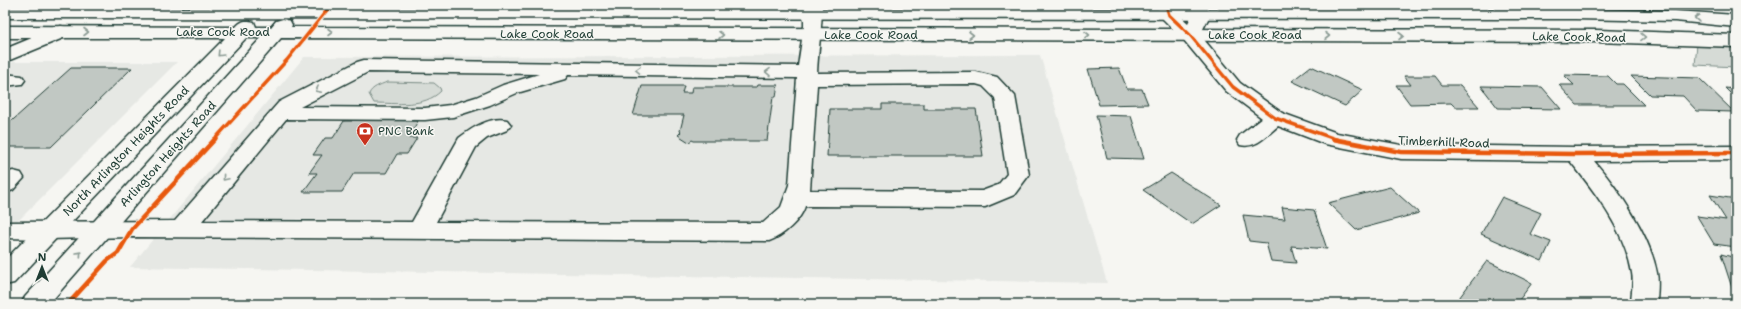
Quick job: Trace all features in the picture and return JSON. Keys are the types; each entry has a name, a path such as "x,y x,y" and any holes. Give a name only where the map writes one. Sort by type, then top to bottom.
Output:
{"main road":[{"name":"Lake Cook Road","path":"5,32 61,32 253,19 299,9 812,18 1190,35 1589,36 1736,41"},
{"name":"Arlington Heights Road","path":"34,304 276,32 299,9"},
{"name":"Lake Cook Road","path":"5,13 253,19 276,32 1168,10 1575,14 1675,16 1736,21"},
{"name":"Timberhill Road","path":"1168,10 1233,87 1276,118 1333,139 1401,152 1576,154 1736,153"},
{"path":"1190,35 1200,10"},
{"path":"5,230 48,232 100,230 181,230 769,232 792,212 797,198 801,178 812,18"},
{"name":"North Arlington Heights Road","path":"5,276 149,129 253,19"},
{"path":"5,56 61,32"},
{"path":"181,230 283,110 364,66 581,69 976,78 990,81 1005,96 1018,175 1006,190 985,199 797,198"},
{"path":"283,110 425,114 453,111 483,101 510,89 581,69"},
{"path":"1248,140 1276,118"},
{"path":"419,232 467,143 479,133 500,125"},
{"path":"1576,154 1603,186 1634,241 1646,274 1644,304"}],"shaded area":[{"path":"1697,44 1736,47 1736,67 1695,65"},
{"path":"1040,55 1107,283 130,267 304,57"},
{"path":"5,62 177,62 5,234"},
{"path":"387,82 434,83 440,88 441,91 426,100 418,102 400,104 374,103 369,94 370,92 376,86"}],"building":[{"path":"1311,66 1363,90 1345,106 1292,81"},
{"path":"71,68 132,68 51,147 5,147 5,127"},
{"path":"1119,68 1127,89 1142,89 1148,104 1099,105 1088,69"},
{"path":"1564,75 1608,76 1616,84 1623,84 1644,105 1577,105 1559,85 1574,85"},
{"path":"1404,76 1435,76 1442,85 1460,85 1479,107 1455,107 1451,103 1410,104 1396,85 1411,85"},
{"path":"1631,76 1699,78 1734,112 1697,111 1683,96 1650,95"},
{"path":"758,85 778,85 776,97 773,97 767,141 692,140 689,142 678,135 681,132 684,115 633,115 642,86 684,86 682,93 691,93 692,87 757,87"},
{"path":"1481,86 1542,87 1561,109 1498,108"},
{"path":"1725,88 1736,89 1736,99"},
{"path":"882,104 924,104 924,109 976,109 983,156 827,156 830,109 882,109"},
{"name":"PNC Bank","path":"357,115 410,115 406,121 418,121 408,138 417,138 407,154 397,154 386,173 354,173 342,192 303,192 317,173 309,173 322,155 313,155 325,138 333,138 344,121 352,121"},
{"path":"1096,115 1131,116 1144,159 1107,158"},
{"path":"1171,173 1221,205 1192,224 1143,190"},
{"path":"1390,187 1419,213 1356,230 1328,203"},
{"path":"1710,195 1736,199 1736,247 1714,244 1697,216 1726,220"},
{"path":"1502,197 1541,213 1530,234 1551,242 1542,261 1481,234"},
{"path":"1282,207 1314,210 1327,249 1291,246 1296,263 1271,261 1266,243 1249,241 1243,215 1285,219"},
{"path":"1721,254 1736,258 1736,300"},
{"path":"1487,261 1532,283 1516,304 1460,304 1456,302"}],"cycle path":[{"path":"68,304 107,261 118,253 132,229 287,60 331,5"},
{"path":"1166,5 1169,15 1190,35 1233,87 1275,118 1333,139 1401,152 1576,154 1736,153"}],"place":[{"name":"PNC Bank","path":"365,146"}]}
